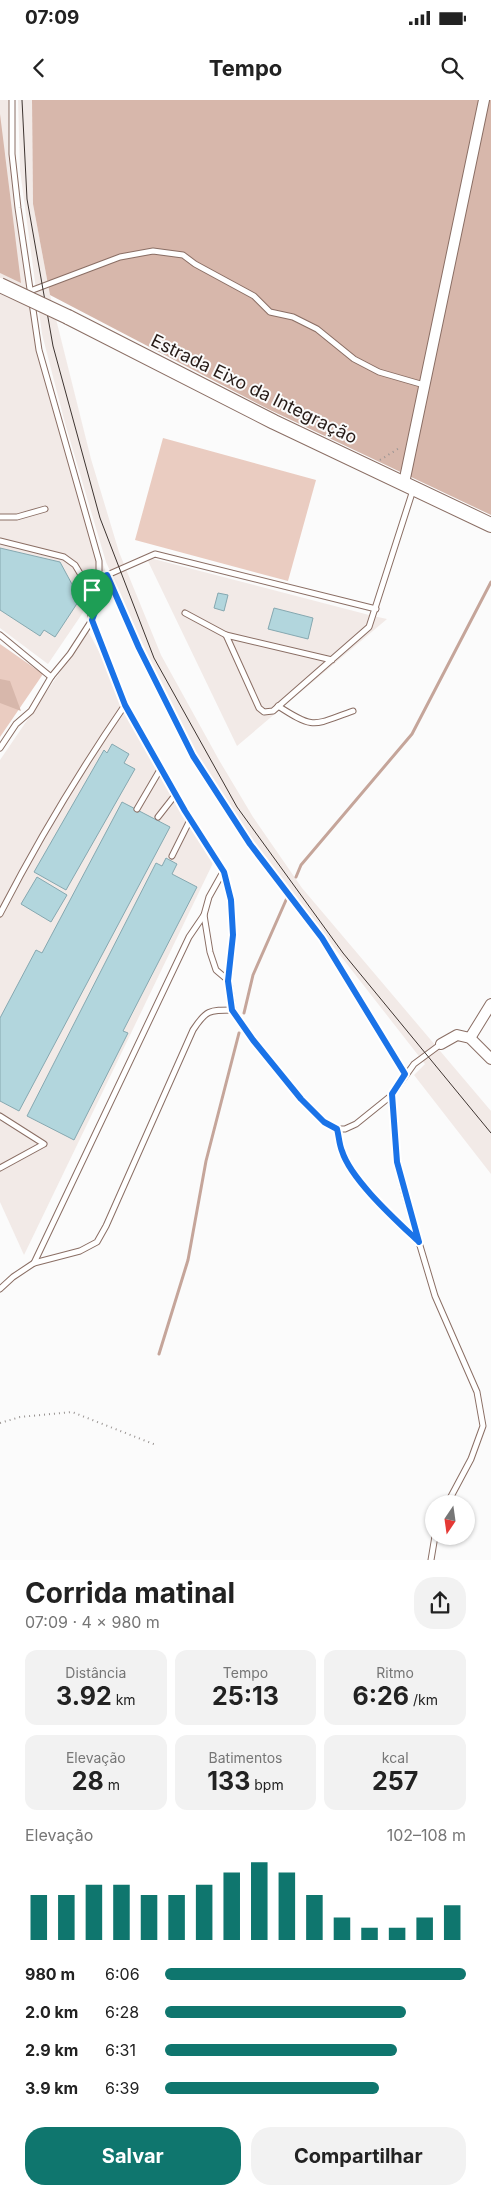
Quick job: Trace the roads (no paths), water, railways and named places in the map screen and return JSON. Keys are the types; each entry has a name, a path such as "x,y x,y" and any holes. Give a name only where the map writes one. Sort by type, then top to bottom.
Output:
{"main road":[{"name":"Estrada Eixo da Integração","path":"0,285 274,422 491,525"}],"street":[{"path":"409,485 413,439 484,100"},
{"path":"470,1038 491,1004"},
{"path":"441,1044 457,1035 470,1038 491,1059"}],"lane":[{"path":"0,748 16,724 31,711 51,677 70,654 92,620 97,607 100,578 99,561 39,350 12,154 12,100"},
{"path":"30,291 120,257 153,251 183,255 195,264 254,296 270,312 293,317 317,329 354,359 379,372 424,385"},
{"path":"226,635 259,708 268,712 278,706 370,627 409,485"},
{"path":"0,517 17,517 45,509"},
{"path":"0,541 64,557 75,565 81,575 92,620 125,705 190,820 224,872 231,900 233,935 228,981 232,1010 253,1040 301,1099 324,1122 337,1129 346,1129 356,1124 392,1094 405,1074 426,1054 441,1044"},
{"path":"100,578 155,554 376,609"},
{"path":"107,575 139,648 193,756 250,844 322,938 405,1074"},
{"path":"185,612 226,635 332,660"},
{"path":"0,635 51,677"},
{"path":"0,914 66,796 94,750 125,705"},
{"path":"278,706 299,720 317,724 353,711"},
{"path":"137,808 161,768"},
{"path":"158,817 176,794"},
{"path":"172,856 190,820"},
{"path":"34,1263 189,937 204,915 209,897 224,872"},
{"path":"204,915 210,952 216,970 228,981"},
{"path":"0,1289 12,1277 34,1263 80,1251 97,1242 106,1226 193,1030 203,1014 213,1010 232,1010"},
{"path":"392,1094 397,1162 435,1296 477,1392 483,1426 471,1459 452,1495"},
{"path":"0,1116 44,1144 0,1168"},
{"path":"337,1129 342,1153 356,1177 419,1242"},
{"path":"431,1560 434,1545"}],"waterway":[{"path":"296,877 301,865 412,734 491,582"},
{"path":"244,1013 253,975 290,891"},
{"path":"159,1354 188,1260 206,1161 239,1033"}],"tram line":[{"path":"22,100 27,199 53,346 100,518 154,658 237,807 343,953 491,1133"}]}
